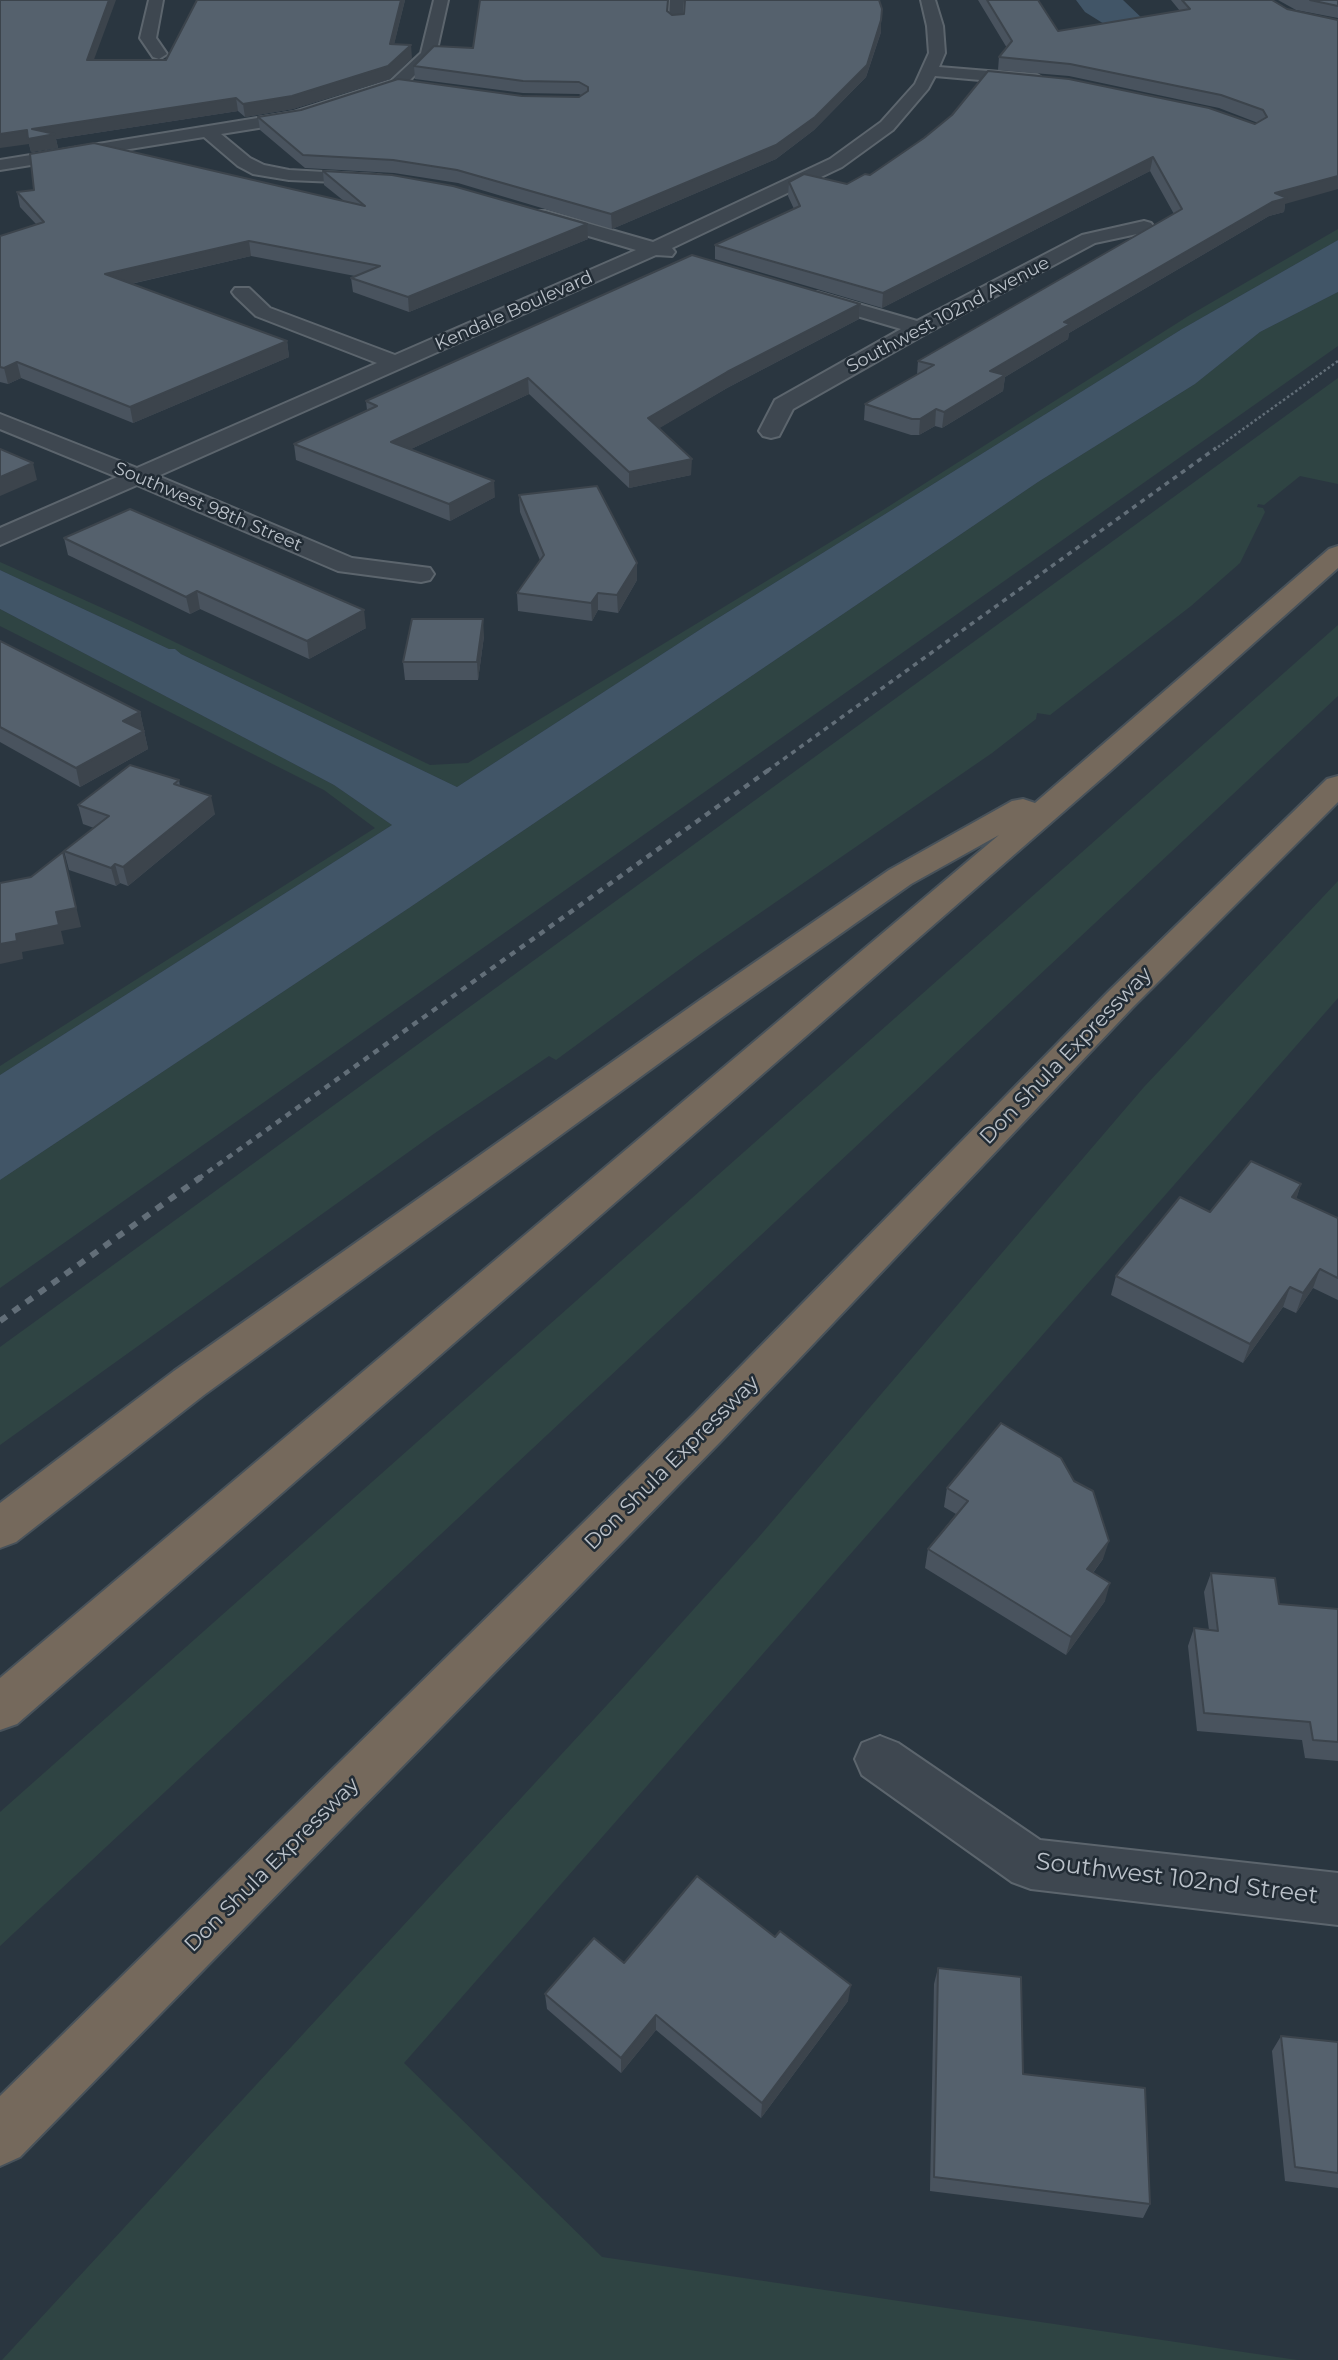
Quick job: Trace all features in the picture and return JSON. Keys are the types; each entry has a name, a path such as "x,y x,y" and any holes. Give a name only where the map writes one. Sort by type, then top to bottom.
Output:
{"highway":[{"path":"0,1708 1098,765 1338,554"},
{"path":"0,1529 189,1383 900,877 1098,765"},
{"name":"Don Shula Expressway","path":"0,2137 708,1427 1120,1000 1338,785"}],"street":[{"path":"156,0 148,38 159,54"},
{"path":"0,165 296,117 358,99 397,84 428,54 441,0"},
{"path":"677,0 677,21"},
{"name":"Kendale Boulevard","path":"0,537 654,249 796,184 851,153 882,130 908,105 931,71 937,44 928,0"},
{"path":"931,71 1050,81"},
{"path":"397,84 419,87"},
{"path":"208,132 244,162 258,170 289,175 394,181"},
{"path":"518,209 679,256"},
{"name":"Southwest 102nd Avenue","path":"771,431 782,405 919,328 1089,239 1143,227"},
{"path":"794,291 919,328"},
{"path":"242,292 263,312 397,363"},
{"name":"Southwest 98th Street","path":"0,421 347,565 421,574"},
{"name":"Southwest 102nd Street","path":"880,1759 1031,1864 1338,1899"}],"green space":[{"path":"1338,229 1338,240 1182,329 707,625 457,787 175,649 169,649 0,570 0,562 131,621 430,765 468,763 883,510 1190,315"},
{"path":"1338,292 1338,346 0,1288 0,1180 409,908 1038,482 1195,384 1260,332"},
{"path":"1338,378 1338,484 1300,476 1264,505 1258,504 1257,507 1263,508 1265,512 1240,563 1191,606 1050,715 1037,713 1036,719 992,753 699,955 556,1060 549,1056 435,1133 0,1445 0,1347"},
{"path":"0,609 334,785 392,825 0,1075 0,1066 375,828 324,790 0,626"},
{"path":"1338,625 1338,696 0,1946 0,1812"},
{"path":"1338,881 1338,998 404,2063 602,2257 1297,2360 2,2360 620,1691 758,1538 1144,1087"}],"water":[{"path":"1076,0 1123,0 1146,22 1109,27 1085,12"},
{"path":"1338,240 1338,292 1260,332 1195,384 1038,482 409,908 0,1180 0,1075 392,825 334,785 0,609 0,570 169,649 175,649 457,787 707,625 1182,329"}],"building":[{"path":"0,0 109,0 87,60 166,60 197,0 401,0 390,44 411,45 388,66 292,96 243,104 236,98 32,129 55,134 28,139 27,130 0,134"},
{"path":"480,0 668,0 667,11 672,15 684,14 685,0 879,0 882,9 867,65 815,117 776,145 611,214 457,170 393,160 303,155 258,117 301,110 398,79 522,96 579,97 588,91 588,87 579,82 523,81 414,66 434,46 473,48"},
{"path":"987,0 1038,0 1058,31 1190,9 1182,0 1272,0 1287,9 1338,20 1338,176 1275,193 1287,198 1272,202 1064,322 1070,324 990,371 1005,375 944,412 936,409 920,419 912,419 865,404 934,365 918,361 1182,209 1153,157 883,293 715,245 800,206 789,182 804,174 847,184 865,174 870,175 952,115 988,71 1069,79 1209,108 1255,124 1267,117 1263,110 1221,95 1070,64 999,57 1012,41"},
{"path":"1310,0 1338,0 1338,6"},
{"path":"94,143 365,206 323,171 392,175 453,186 587,224 408,297 351,278 380,266 249,241 105,274 287,341 130,407 17,362 0,367 0,236 44,222 17,192 34,190 30,154"},
{"path":"692,255 860,304 727,372 648,418 692,459 629,472 528,378 391,442 494,481 449,504 294,444 377,406 366,401"},
{"path":"0,449 33,463 0,477"},
{"path":"597,486 637,563 617,595 598,593 591,603 517,593 544,555 519,495"},
{"path":"130,509 364,610 307,641 197,591 186,597 64,538"},
{"path":"412,619 483,619 477,662 403,662"},
{"path":"0,641 140,712 123,721 144,731 76,768 0,727"},
{"path":"130,765 179,780 174,784 211,796 123,867 115,864 111,868 64,851 109,816 78,805"},
{"path":"63,852 76,908 56,912 59,925 16,934 17,941 0,944 0,883 31,877"},
{"path":"1251,1161 1301,1184 1292,1197 1338,1218 1338,1278 1320,1269 1303,1293 1290,1287 1250,1344 1116,1276 1180,1197 1210,1212"},
{"path":"1001,1423 1061,1458 1074,1481 1093,1491 1109,1541 1087,1569 1110,1583 1071,1637 928,1549 968,1501 947,1488"},
{"path":"1211,1573 1275,1578 1279,1604 1338,1609 1338,1742 1313,1740 1310,1722 1204,1713 1194,1628 1218,1631"},
{"path":"697,1876 775,1937 780,1931 851,1985 762,2103 656,2015 621,2058 545,1994 594,1938 624,1963"},
{"path":"938,1968 1021,1977 1023,2074 1145,2088 1150,2204 934,2177"},
{"path":"1281,2036 1338,2042 1338,2173 1295,2167"}],"railway":[{"path":"1214,450 1338,361"},
{"path":"767,771 1216,448"},
{"path":"198,1179 770,769"},
{"path":"0,1321 201,1177"}]}
